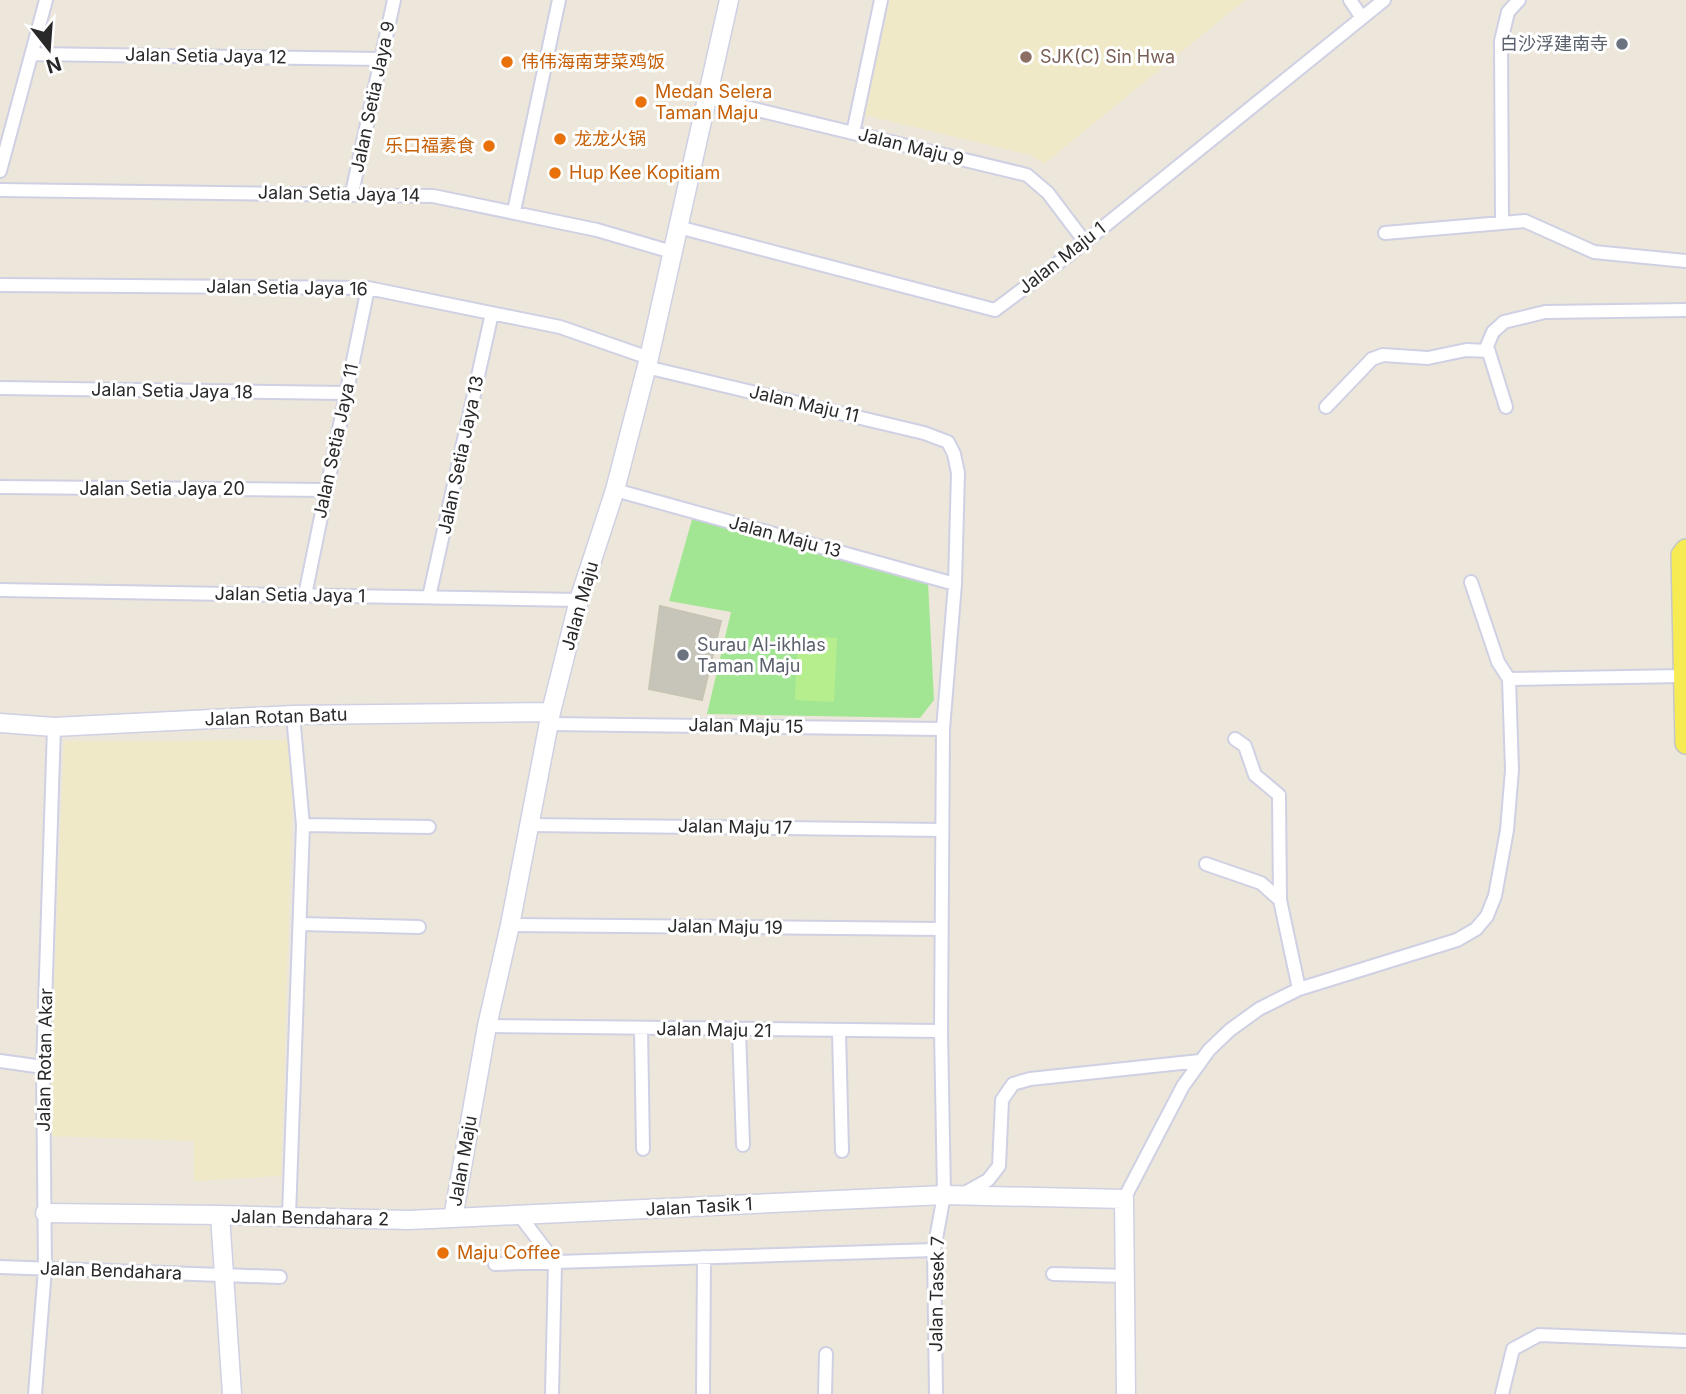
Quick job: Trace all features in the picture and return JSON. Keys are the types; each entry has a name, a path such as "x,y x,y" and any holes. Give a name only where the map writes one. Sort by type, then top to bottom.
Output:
{"main road":[{"path":"1686,550 1682,555 1686,743"}],"street":[{"path":"0,171 46,0"},
{"name":"Jalan Setia Jaya 9","path":"352,193 394,0"},
{"path":"514,211 559,0"},
{"name":"Jalan Maju","path":"453,1218 487,1026 510,925 550,718 579,600 615,490 648,362 729,0"},
{"path":"853,133 881,0"},
{"path":"1350,0 1362,18"},
{"name":"Jalan Maju 1","path":"678,227 995,310 1085,242 1384,0"},
{"path":"1502,222 1501,41 1508,12 1519,0"},
{"name":"Jalan Setia Jaya 12","path":"32,54 381,59"},
{"name":"Jalan Maju 9","path":"709,98 1027,175 1048,193 1085,242"},
{"name":"Jalan Setia Jaya 14","path":"0,190 433,196 597,229 672,252"},
{"path":"1385,233 1525,221 1594,252 1686,261"},
{"name":"Jalan Setia Jaya 16","path":"0,285 368,288 560,327 648,362"},
{"name":"Jalan Setia Jaya 11","path":"305,595 368,288"},
{"path":"1506,407 1488,351 1493,332 1504,322 1545,312 1686,310"},
{"name":"Jalan Setia Jaya 13","path":"429,597 492,313"},
{"path":"1326,407 1372,359 1383,355 1428,358 1466,350 1488,351"},
{"name":"Jalan Maju 11","path":"648,362 931,435 948,442 954,454"},
{"name":"Jalan Setia Jaya 18","path":"0,388 345,393"},
{"name":"Jalan Tasek 7","path":"936,1394 934,1250 952,1196 940,1031 940,929 943,729 955,584 958,473 954,454"},
{"name":"Jalan Setia Jaya 20","path":"0,487 325,490"},
{"name":"Jalan Maju 13","path":"615,490 955,584"},
{"path":"1126,1394 1124,1199 1183,1086 1200,1061 1230,1030 1259,1009 1299,989 1457,940 1476,929 1487,916 1495,896 1510,801 1508,679 1498,662 1471,582"},
{"name":"Jalan Setia Jaya 1","path":"0,590 579,600"},
{"path":"1508,679 1684,676"},
{"path":"289,1216 303,825 293,715"},
{"name":"Jalan Rotan Batu","path":"0,723 54,727 293,715 550,718"},
{"name":"Jalan Maju 15","path":"550,718 943,729"},
{"name":"Jalan Rotan Akar","path":"35,1394 45,1269 43,1067 54,727"},
{"path":"1235,739 1245,746 1255,775 1279,796 1280,900 1299,989"},
{"path":"303,825 429,827"},
{"name":"Jalan Maju 17","path":"528,825 941,830"},
{"path":"1206,864 1261,883 1280,900"},
{"path":"300,924 419,927"},
{"name":"Jalan Maju 19","path":"510,925 940,929"},
{"name":"Jalan Maju 21","path":"487,1026 839,1032 940,1031"},
{"path":"641,1029 643,1149"},
{"path":"739,1030 743,1145"},
{"path":"839,1032 842,1152"},
{"path":"0,1061 43,1067"},
{"path":"952,1196 988,1180 999,1166 1002,1100 1013,1084 1030,1079 1200,1061"},
{"name":"Jalan Tasik 1","path":"453,1218 952,1196 1124,1199"},
{"path":"45,1213 220,1215"},
{"name":"Jalan Bendahara 2","path":"232,1394 220,1215 453,1218"},
{"path":"520,1216 555,1262 551,1394"},
{"path":"495,1264 934,1250"},
{"path":"703,1394 704,1257"},
{"name":"Jalan Bendahara","path":"0,1267 280,1277"},
{"path":"1053,1274 1125,1276"},
{"path":"1502,1394 1513,1349 1539,1335 1686,1340"},
{"path":"825,1394 826,1354"}],"shaded area":[{"name":"SJK(C) Sin Hwa","path":"890,0 1245,0 1044,164 1031,155 864,115"},
{"path":"294,740 281,1176 194,1181 194,1141 48,1136 64,741"}],"green space":[{"path":"693,516 928,582 934,700 920,718 707,714 731,612 669,601"},
{"path":"798,636 837,638 834,702 795,700"}],"building":[{"name":"Surau Al-ikhlas Taman Maju","path":"660,606 721,621 702,700 649,689"}],"place":[{"name":"白沙浮建南寺","path":"1622,44"},
{"name":"SJK(C) Sin Hwa","path":"1026,57"},
{"name":"伟伟海南芽菜鸡饭","path":"507,62"},
{"name":"Medan Selera Taman Maju","path":"641,102"},
{"name":"龙龙火锅","path":"560,139"},
{"name":"乐口福素食","path":"489,146"},
{"name":"Hup Kee Kopitiam","path":"555,173"},
{"name":"Surau Al-ikhlas Taman Maju","path":"683,655"},
{"name":"Maju Coffee","path":"443,1253"}]}
